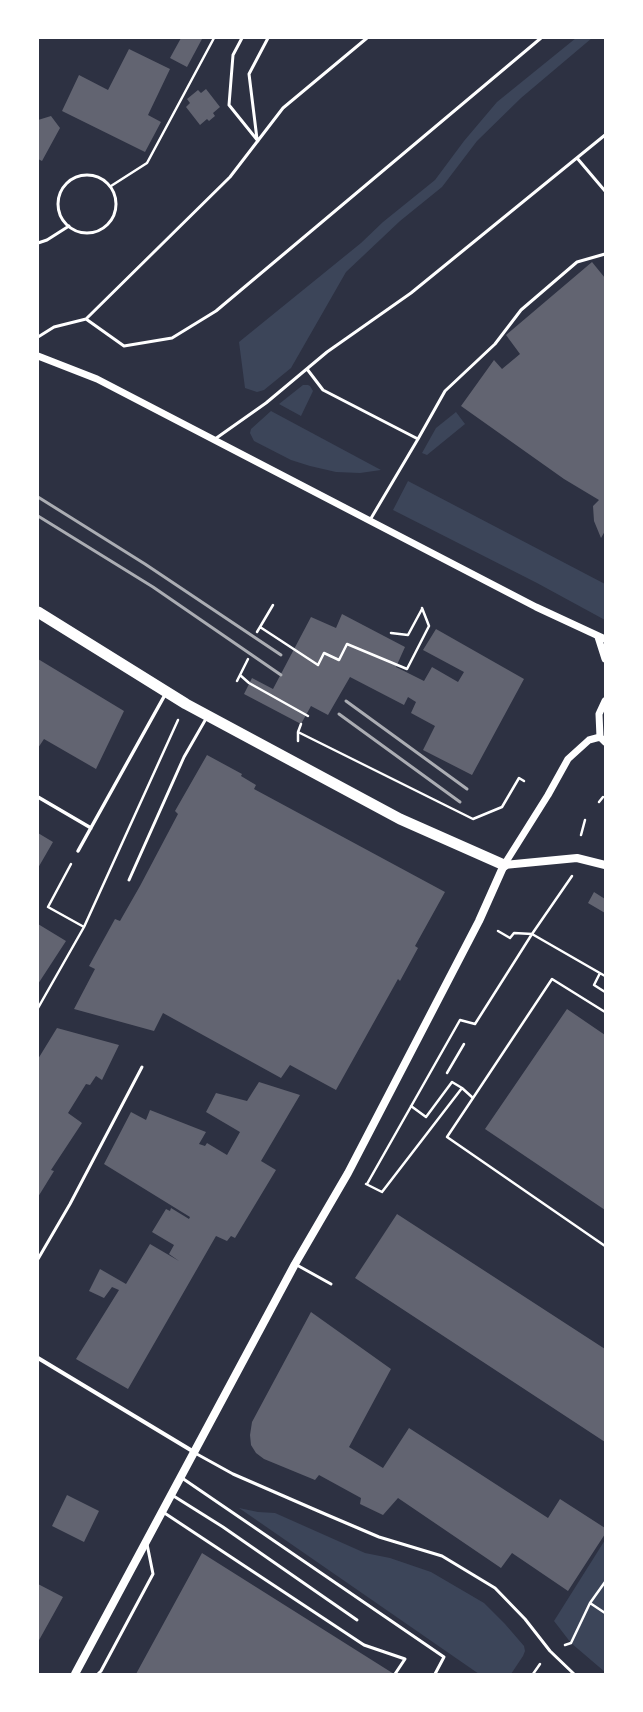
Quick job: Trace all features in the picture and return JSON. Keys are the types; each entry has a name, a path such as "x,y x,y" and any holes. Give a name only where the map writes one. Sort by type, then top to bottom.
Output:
{"highway":[{"path":"38,612 186,704 400,819 504,865"}],"main road":[{"path":"75,1674 295,1264 348,1173 479,921 504,865 577,858 605,865"}],"street":[{"path":"38,356 97,379 536,607 602,638 605,659"},
{"path":"78,851 166,692"},
{"path":"504,865 548,795 568,759 589,740 603,740 600,714 605,701"},
{"path":"38,797 91,828"},
{"path":"38,1358 194,1452"}],"lane":[{"path":"242,38 233,55 229,105 258,141"},
{"path":"258,141 249,74 268,38"},
{"path":"38,337 54,327 86,319 230,177 283,108 367,38"},
{"path":"86,319 124,346 172,338 216,311 541,38"},
{"path":"214,440 266,403 327,352 411,293 605,135"},
{"path":"577,158 605,191"},
{"path":"86,175 96,176 111,186 115,195 115,213 111,221 104,227 96,231 86,233 77,231 69,226 62,218 59,209 59,199 62,190 68,182 76,177 86,175"},
{"path":"38,243 47,240 69,226"},
{"path":"370,520 444,391 495,344 521,310 577,262 605,254"},
{"path":"307,369 323,390 418,438"},
{"path":"129,880 184,757 208,715"},
{"path":"38,1259 70,1204 142,1068"},
{"path":"295,1264 331,1284"},
{"path":"194,1452 233,1474 325,1514 379,1536 442,1556 495,1588 526,1619 550,1651 574,1674"},
{"path":"180,1477 444,1657 436,1674"},
{"path":"171,1494 224,1527 357,1620"},
{"path":"162,1511 364,1645 405,1659 395,1674"},
{"path":"98,1674 153,1574 146,1542"}],"path":[{"path":"111,186 147,163 214,38"},
{"path":"257,632 273,605"},
{"path":"260,627 318,665 324,652 339,660 348,644 407,668 429,626 422,608 408,635 391,633"},
{"path":"237,681 248,659"},
{"path":"240,675 249,683 308,716"},
{"path":"38,1008 84,927 186,704"},
{"path":"301,724 298,732 473,819 502,808 519,778 524,781"},
{"path":"599,802 603,797"},
{"path":"581,835 585,820"},
{"path":"78,851 48,907 84,927"},
{"path":"367,1184 460,1020 475,1024 532,934 575,873"},
{"path":"498,931 510,938 514,933 532,934 605,976"},
{"path":"600,973 594,984 605,992"},
{"path":"605,1012 552,979 447,1138 605,1246"},
{"path":"448,1073 464,1044"},
{"path":"411,1106 426,1117 452,1082 462,1088 473,1098"},
{"path":"382,1192 462,1088"},
{"path":"550,1651 571,1643 590,1603 605,1582"},
{"path":"590,1603 605,1613"}],"shaded area":[{"path":"576,38 592,38 521,98 477,141 442,187 400,221 346,272 291,368 264,390 257,392 245,388 239,342 361,243 383,222 435,180 464,141 497,102"},
{"path":"303,385 310,386 313,391 301,416 279,404"},
{"path":"271,411 381,470 360,473 336,472 291,460 254,441 250,433 251,429"},
{"path":"456,412 465,424 427,455 422,453 436,428"},
{"path":"408,481 605,584 605,620 537,583 393,510"},
{"path":"239,1508 258,1512 275,1513 365,1553 390,1558 431,1572 484,1603 524,1646 525,1651 523,1656 511,1674 479,1674"},
{"path":"605,1540 605,1672 571,1643 554,1621"}],"building":[{"path":"181,38 202,39 187,67 170,58"},
{"path":"129,49 170,69 148,115 161,122 145,152 62,111 79,75 108,90"},
{"path":"206,89 220,107 213,113 215,116 209,121 207,119 200,125 186,107 190,103 187,99 198,90 201,93"},
{"path":"51,116 60,128 42,161 38,159 38,120"},
{"path":"592,262 605,278 605,531 601,538 594,521 593,506 599,500 564,479 461,406 494,360 502,369 520,354 506,335"},
{"path":"342,614 405,647 396,667 424,681 432,667 458,682 464,672 423,650 436,629 524,679 472,775 423,750 435,726 411,713 416,702 408,697 404,705 350,677 328,715 311,706 301,724 244,694 252,678 273,689 311,617 336,628"},
{"path":"38,659 124,711 96,769 44,739 38,748"},
{"path":"207,755 242,774 241,776 256,785 254,789 445,892 415,946 418,948 400,981 398,979 336,1090 290,1065 281,1078 163,1013 154,1031 74,1009 95,969 89,966 115,919 120,921 140,886 178,814 175,811"},
{"path":"38,833 53,842 38,868"},
{"path":"594,892 605,899 605,913 588,903"},
{"path":"38,924 66,941 38,984"},
{"path":"567,1009 605,1035 605,1210 485,1129"},
{"path":"57,1028 119,1045 102,1080 96,1076 90,1085 86,1084 68,1113 82,1123 51,1170 54,1171 38,1197 38,1059"},
{"path":"259,1082 300,1095 261,1161 276,1170 235,1238 231,1236 227,1241 216,1236 128,1389 76,1359 119,1290 112,1287 104,1298 89,1291 100,1269 126,1284 150,1244 179,1261 169,1254 174,1245 152,1232 166,1209 170,1211 171,1208 189,1219 190,1217 104,1164 131,1112 146,1120 150,1110 206,1132 199,1144 205,1146 207,1143 227,1155 240,1132 206,1112 216,1093 247,1101"},
{"path":"397,1214 605,1349 605,1442 355,1278"},
{"path":"311,1312 391,1369 349,1447 383,1468 409,1428 548,1518 560,1499 605,1528 605,1534 568,1591 512,1553 501,1568 398,1498 383,1515 360,1504 361,1498 319,1475 315,1480 264,1459 256,1453 251,1445 250,1435 252,1422"},
{"path":"67,1495 99,1511 84,1542 52,1526"},
{"path":"202,1553 394,1674 136,1674"},
{"path":"38,1584 63,1597 38,1642"}],"railway":[{"path":"38,497 145,564 281,655"},
{"path":"38,516 153,587 281,675"},
{"path":"346,701 467,789"},
{"path":"339,714 460,802"}]}
